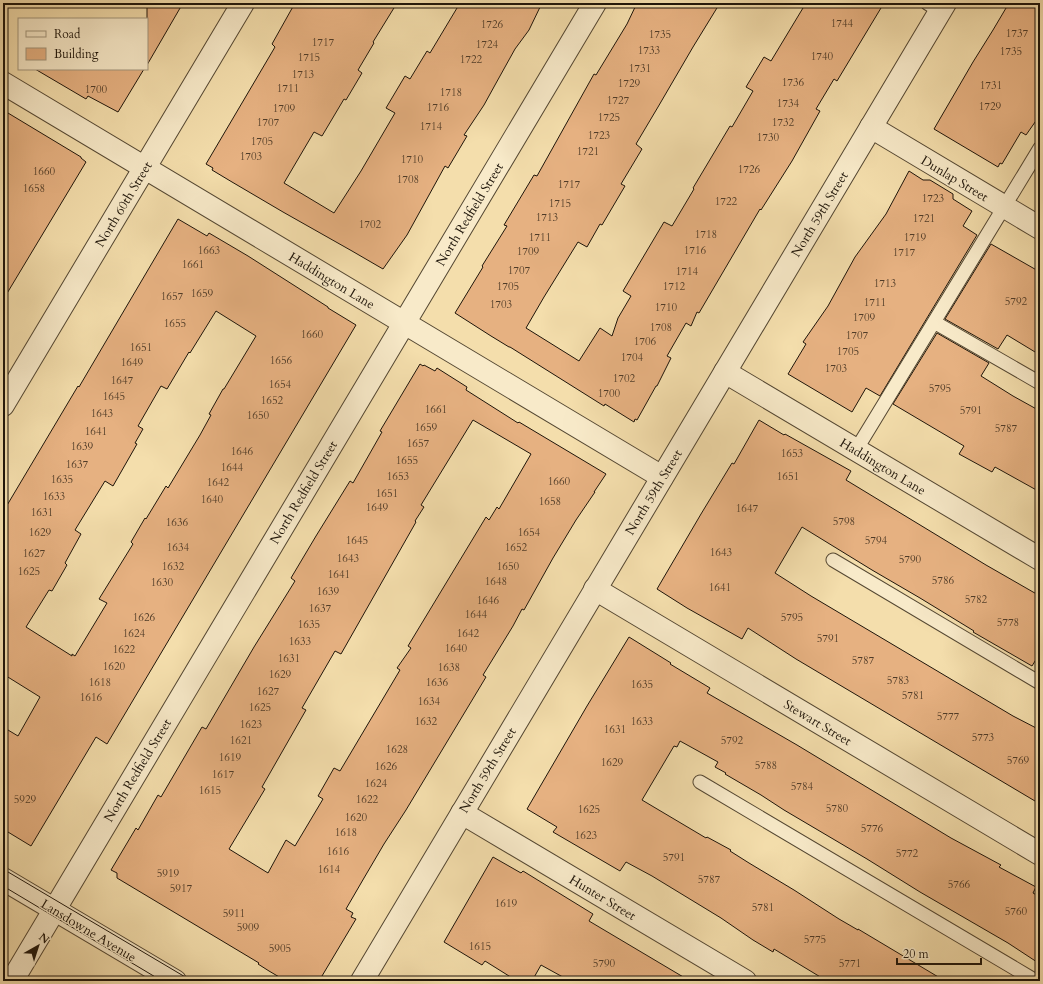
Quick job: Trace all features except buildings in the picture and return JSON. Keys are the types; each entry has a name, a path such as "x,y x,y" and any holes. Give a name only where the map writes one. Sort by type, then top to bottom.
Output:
{"street":[{"name":"North 60th Street","path":"3,405 243,3"},
{"name":"North Redfield Street","path":"12,981 595,3"},
{"name":"North 59th Street","path":"362,981 871,127 937,6"},
{"name":"Haddington Lane","path":"3,83 662,477"},
{"name":"Dunlap Street","path":"871,127 1040,228"},
{"name":"Haddington Lane","path":"725,372 1040,559"},
{"name":"Stewart Street","path":"595,589 1040,854"},
{"name":"Hunter Street","path":"462,813 745,981"},
{"name":"Lansdowne Avenue","path":"3,879 175,981"}],"lane":[{"path":"856,450 1040,148"},
{"path":"934,322 1040,383"},
{"path":"833,560 1040,683"},
{"path":"700,782 1036,981"}],"tram line":[{"path":"3,869 192,981"},
{"path":"3,886 162,981"}]}
